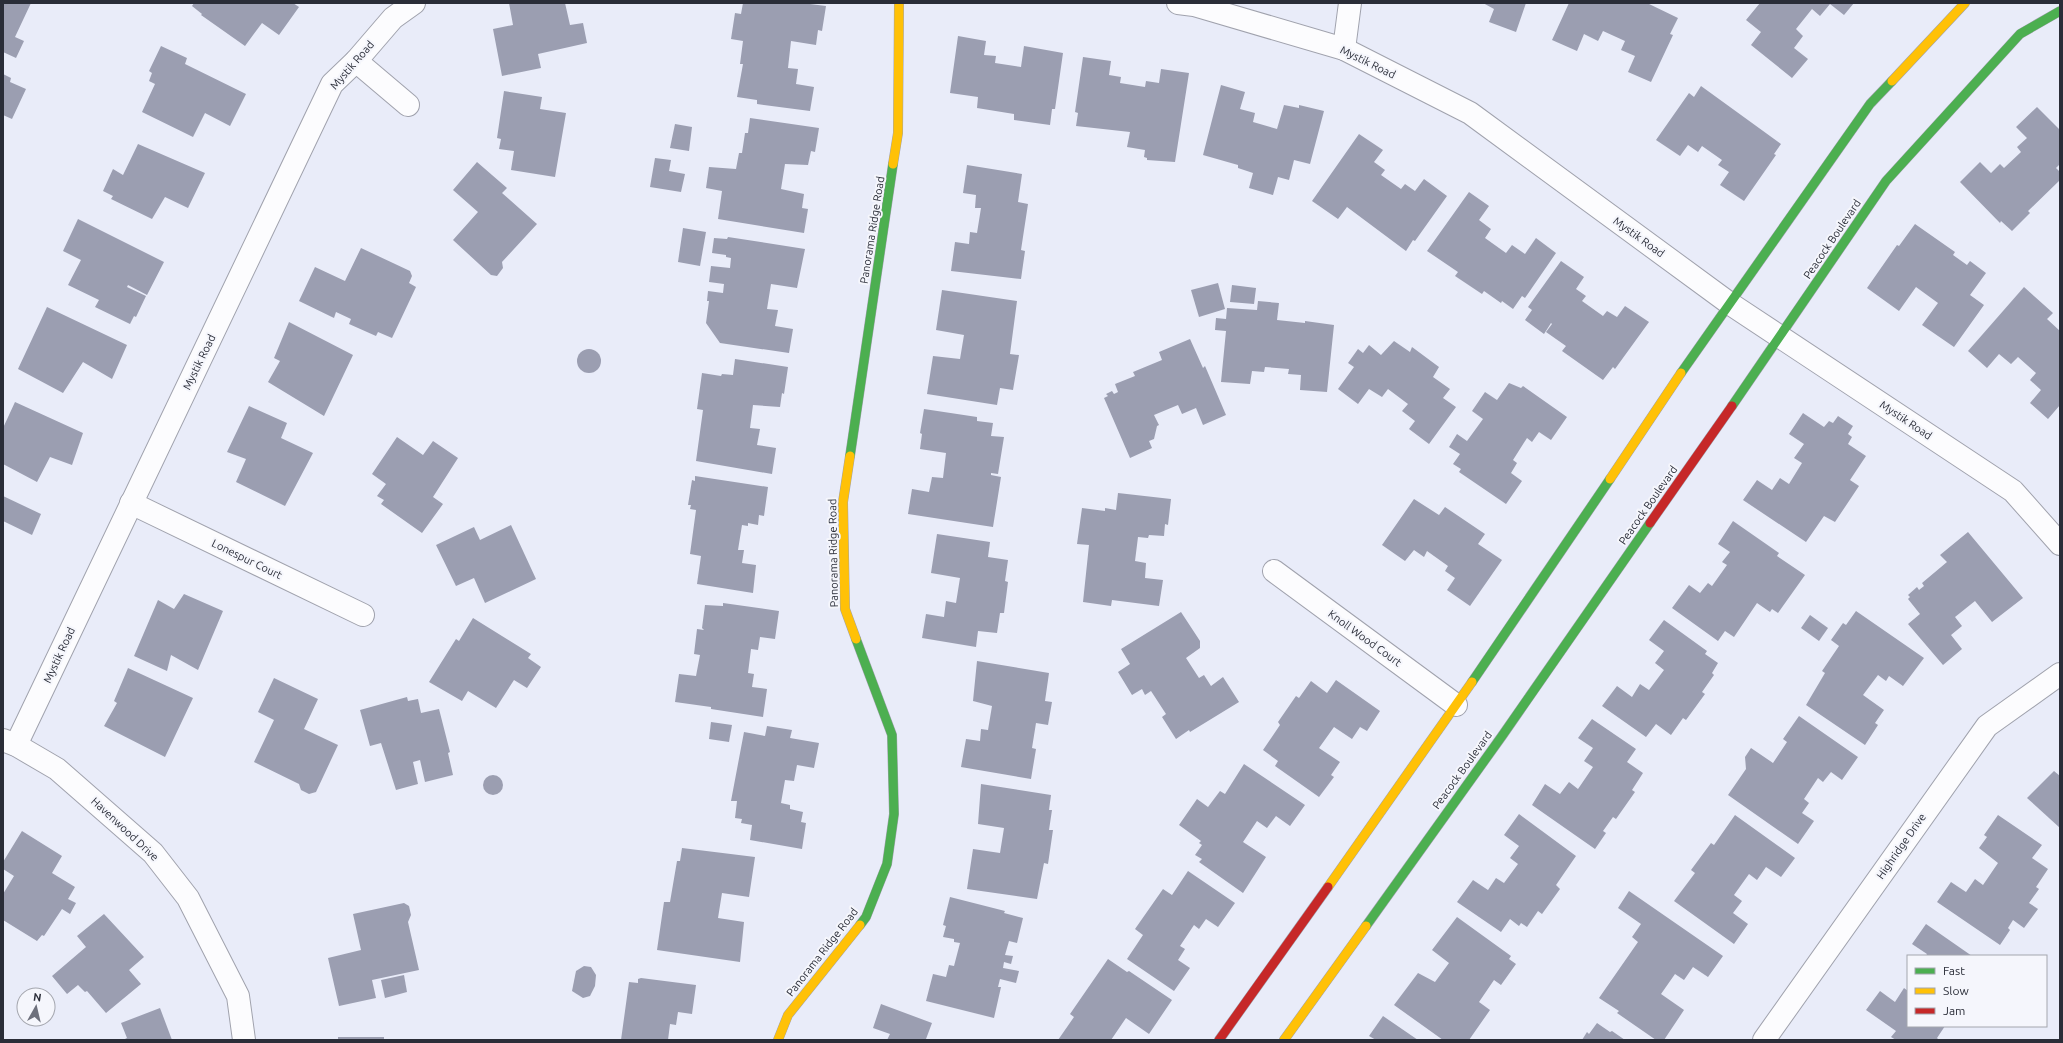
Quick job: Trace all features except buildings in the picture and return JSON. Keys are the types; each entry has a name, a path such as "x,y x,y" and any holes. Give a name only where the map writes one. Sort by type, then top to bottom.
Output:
{"street":[{"name":"Mystik Road","path":"10,743 132,503 332,84 356,61 393,18 414,3"},
{"name":"Panorama Ridge Road","path":"778,1040 788,1015 866,917 887,864 894,814 892,735 845,609 843,502 898,134 899,3"},
{"name":"Mystik Road","path":"1178,3 1194,5 1344,49 1470,113 1730,303 2013,492 2060,544"},
{"path":"1344,49 1350,3"},
{"path":"1219,1040 1456,705 1730,303 1870,104 1965,3"},
{"name":"Peacock Boulevard","path":"1284,1040 1502,736 1780,337 1886,181 2020,34 2060,10"},
{"path":"356,61 408,105"},
{"name":"Lonespur Court","path":"132,503 363,615"},
{"name":"Knoll Wood Court","path":"1274,571 1456,705"},
{"name":"Highridge Drive","path":"1764,1040 1987,726 2060,674"},
{"name":"Havenwood Drive","path":"10,743 57,769 153,853 188,898 238,996 244,1040"}],"traffic: fast":[{"path":"1732,406 1886,181 2020,34 2060,11"},
{"path":"1681,373 1870,104 1892,81"},
{"path":"850,456 893,164"},
{"path":"1472,682 1610,479"},
{"path":"1366,926 1502,736 1650,523"},
{"path":"856,639 892,735 894,814 887,864 866,917 860,925"}],"traffic: slow":[{"path":"893,164 898,133 899,3"},
{"path":"1892,81 1965,3"},
{"path":"1610,479 1681,373"},
{"path":"850,456 843,502 845,609 856,639"},
{"path":"1328,887 1472,682"},
{"path":"778,1040 788,1015 860,925"},
{"path":"1284,1040 1366,926"}],"traffic: jam":[{"path":"1650,523 1732,406"},
{"path":"1219,1040 1328,887"}]}
